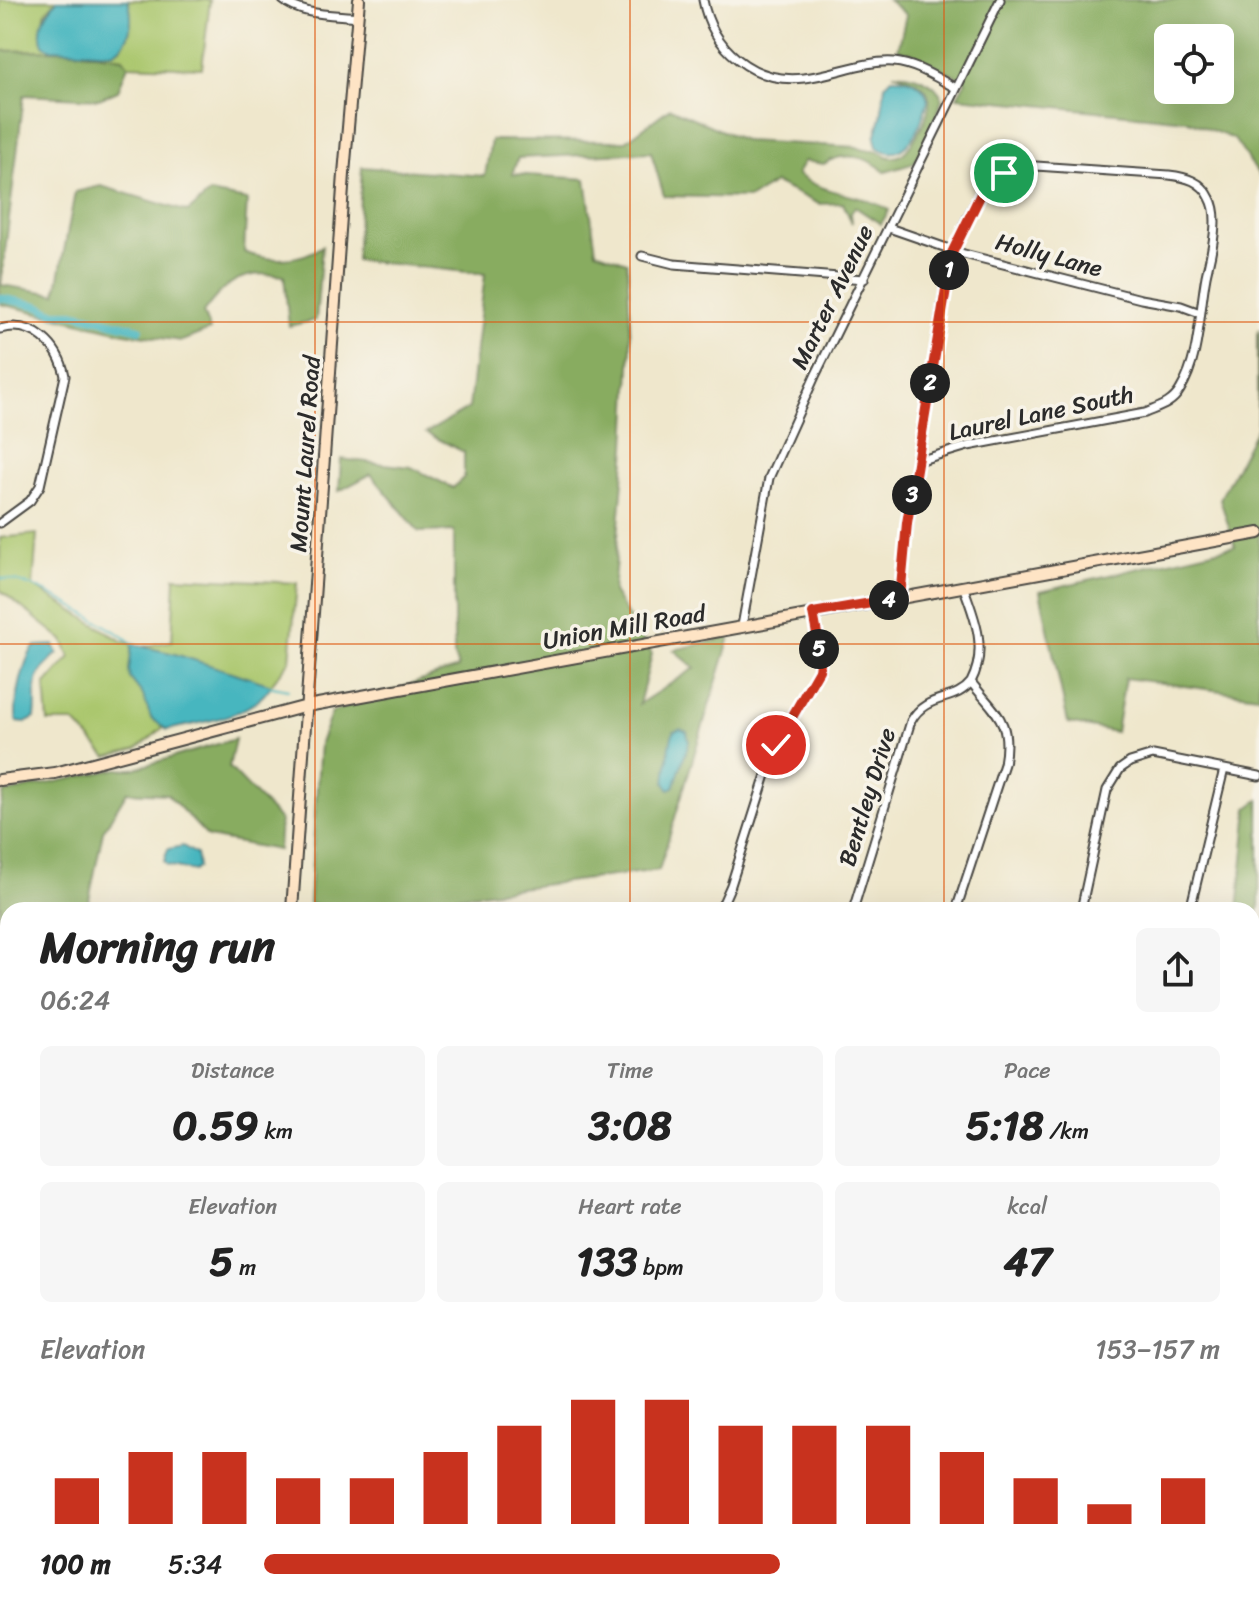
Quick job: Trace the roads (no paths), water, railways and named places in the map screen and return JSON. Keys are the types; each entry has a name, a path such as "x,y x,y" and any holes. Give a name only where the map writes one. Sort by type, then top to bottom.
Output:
{"street":[{"path":"283,0 302,10 358,17"},
{"name":"Mount Laurel Road","path":"293,902 359,0"},
{"path":"703,0 709,22 724,47 737,60 763,74 803,79 875,63 897,62 956,88"},
{"name":"Marter Avenue","path":"742,626 769,478 1000,0"},
{"name":"Laurel Lane South","path":"900,598 904,538 954,249 982,192 995,179 1014,169 1049,167 1184,177 1196,182 1207,193 1215,218 1200,313 1187,376 1179,393 1164,406 1145,413 968,446 918,461"},
{"name":"Holly Lane","path":"889,228 954,249 1200,313"},
{"path":"642,256 674,264 864,279"},
{"path":"0,329 9,326 27,328 43,337 60,359 65,376 40,486 30,501 0,523"},
{"name":"Union Mill Road","path":"0,780 55,773 307,706 1259,533"},
{"path":"959,902 1004,764 1007,745 1006,727 971,682 978,666 980,645 963,586"},
{"path":"724,902 773,753 819,670 821,655 813,613"},
{"name":"Bentley Drive","path":"856,902 915,715 924,705 964,691 971,682"},
{"path":"1083,902 1107,790 1120,769 1130,762 1153,755 1259,776"},
{"path":"1192,902 1224,769"}],"water":[{"path":"57,0 128,0 131,22 124,43 112,53 51,49 43,45 41,26"},
{"path":"892,78 915,82 928,100 911,140 896,152 887,152 877,147 875,138 885,85"},
{"path":"132,644 175,654 269,684 270,687 250,706 237,712 167,730 151,718 143,695 130,678"},
{"path":"54,645 58,653 42,670 36,684 35,718 25,723 17,722 18,694 27,659 36,646"},
{"path":"680,729 687,732 689,742 674,787 669,789 665,783 670,748 674,731"},
{"path":"183,846 196,854 198,867 194,871 167,865 164,861 168,849"}],"waterway":[{"path":"0,298 39,306 54,313 73,313 140,329"},
{"path":"0,578 29,585 56,597 133,645"},
{"path":"268,686 288,690"}]}
